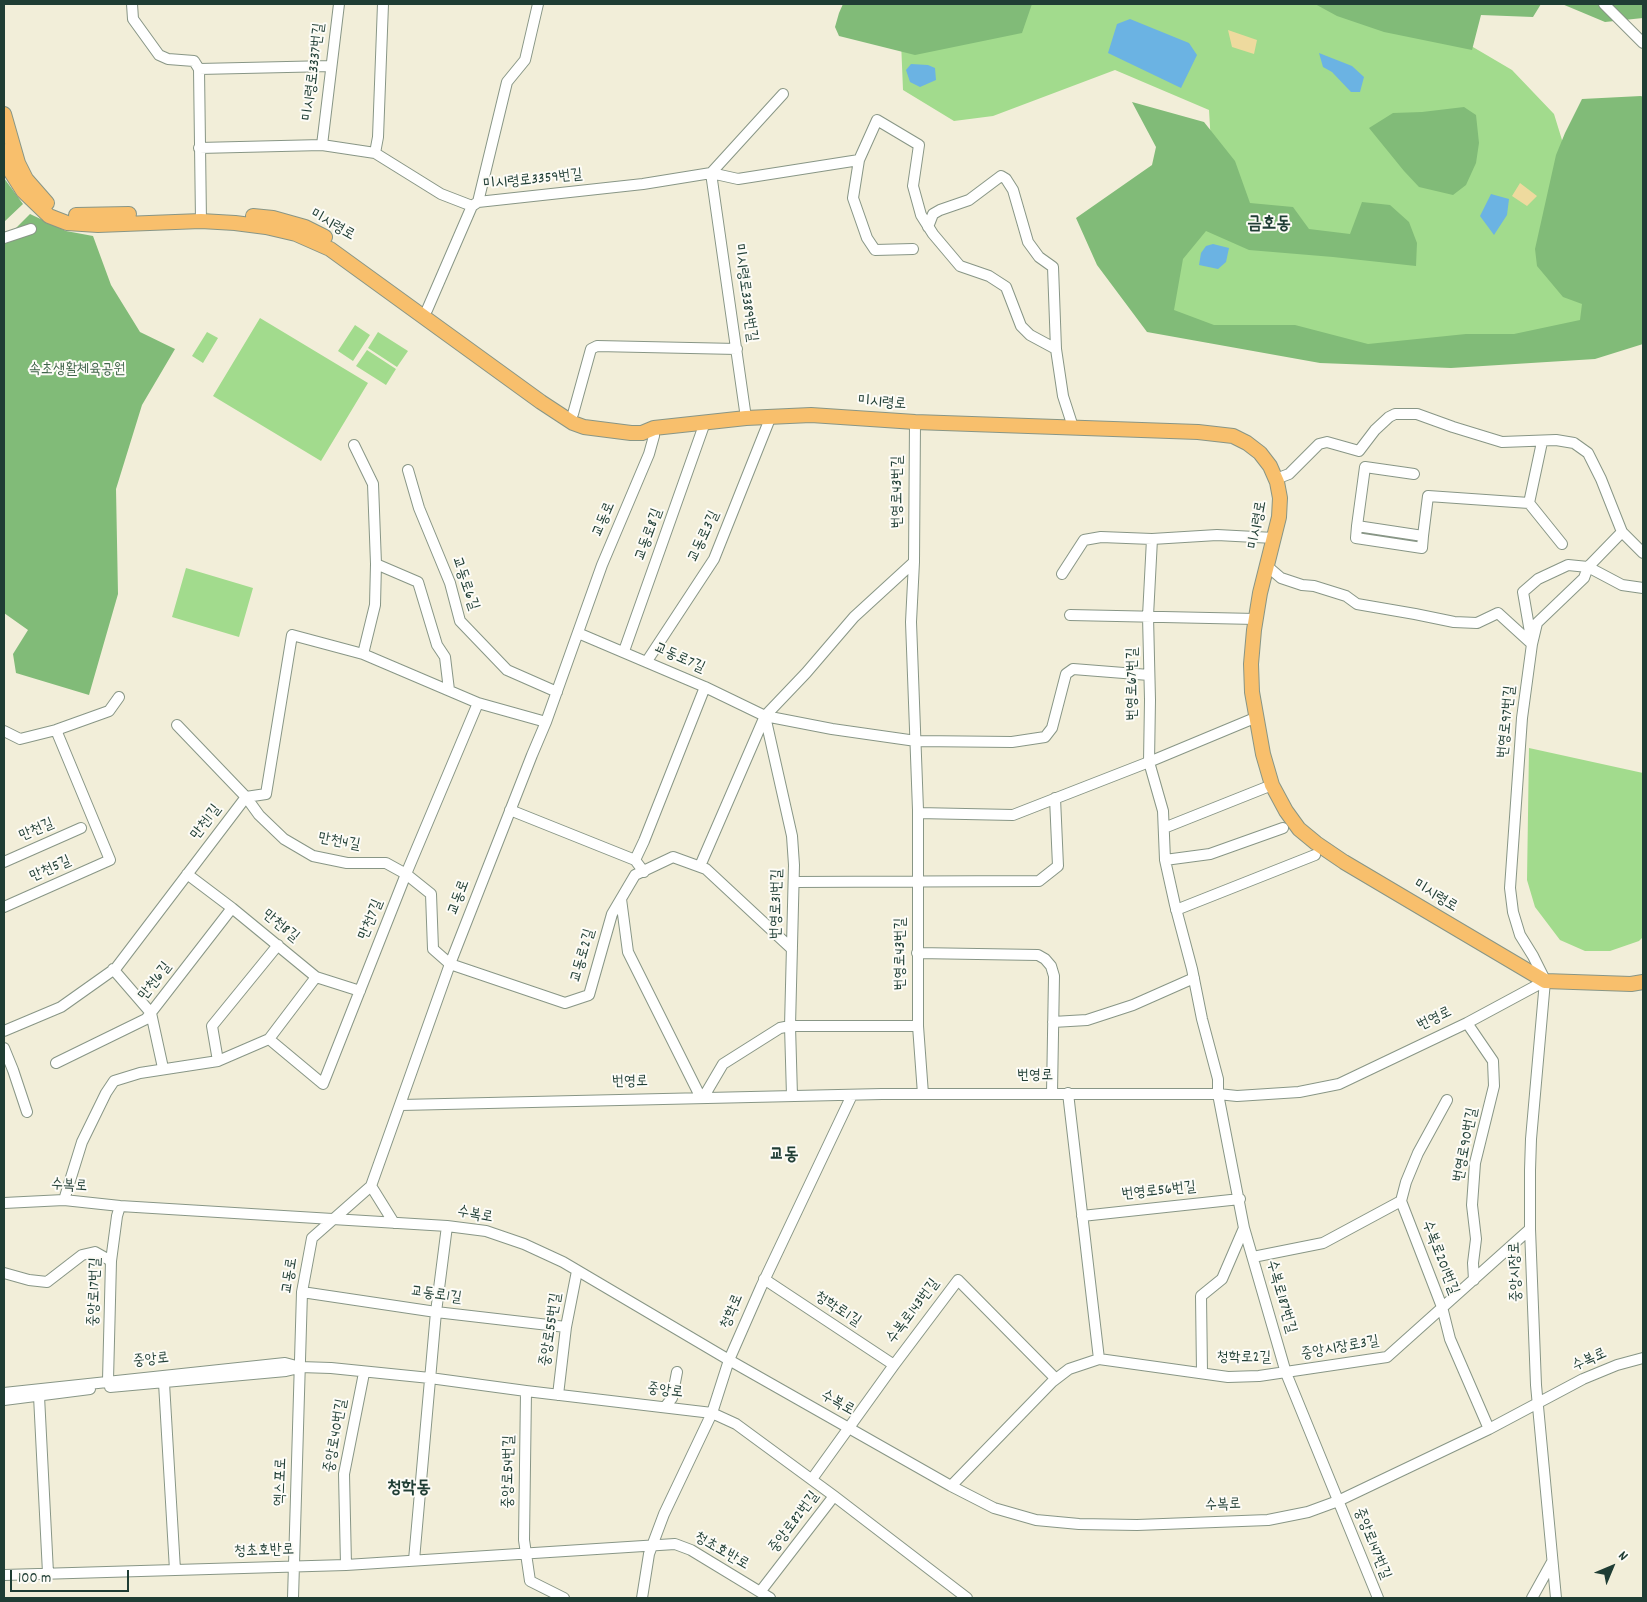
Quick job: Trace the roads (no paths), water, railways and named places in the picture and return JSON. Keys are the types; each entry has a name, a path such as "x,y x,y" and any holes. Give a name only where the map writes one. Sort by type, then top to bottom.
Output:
{"main road":[{"name":"미시령로","path":"4,114 18,163 26,178 49,205 63,213 200,217"},
{"name":"미시령로","path":"4,151 11,172 23,191 49,216 67,223 98,225 200,217 225,213 273,218 305,227 336,243 573,423 584,427 631,433 654,428"},
{"name":"미시령로","path":"425,312 573,414 583,420 603,425 654,428 771,416 811,416 915,422 1198,432 1233,436 1248,443 1260,453 1270,466 1276,479 1280,498 1280,517 1256,619 1251,664 1252,692 1263,754 1272,785 1286,811 1299,829 1316,843 1361,872 1545,981"},
{"path":"1545,981 1631,984 1643,982"}],"street":[{"path":"132,4 133,19 159,55 168,59 194,61 199,69 200,217"},
{"name":"미시령로3337번길","path":"322,144 339,4"},
{"path":"375,154 378,137 383,4"},
{"path":"199,148 322,144 375,154 441,194 475,204 507,82 525,60 538,4"},
{"path":"1604,4 1643,43"},
{"path":"199,69 331,66"},
{"path":"710,174 783,94"},
{"path":"913,249 875,250 868,238 853,198 859,160 877,120 919,145 913,186 921,215 928,227 960,266 989,276 1006,287 1021,326 1030,335 1056,349"},
{"name":"미시령로3359번길","path":"425,312 475,204 710,174 738,179 859,160"},
{"name":"미시령로3389번길","path":"710,174 746,418"},
{"path":"928,227 933,214 969,200 1001,176 1006,179 1013,190 1028,242 1039,257 1053,268 1056,349 1062,396 1073,427"},
{"path":"4,238 31,229"},
{"path":"573,414 591,349 597,346 737,349"},
{"path":"1276,479 1289,474 1319,444 1327,442 1359,451 1375,430 1395,414 1417,414 1502,442 1556,440 1574,444 1588,453 1601,479 1622,532 1643,553"},
{"name":"교동로3길","path":"647,661 714,559 771,416"},
{"name":"번영로43번길","path":"915,422 914,562 911,622 918,813 918,1026 923,1094"},
{"name":"교동로","path":"300,1368 302,1292 312,1238 371,1186 450,964 546,722 602,565 649,454 654,436 654,428"},
{"name":"교동로8길","path":"624,651 703,428"},
{"path":"1529,503 1542,442"},
{"path":"354,445 373,484 376,564 375,605 364,654"},
{"path":"1414,474 1365,467 1357,526 1422,536 1428,496 1529,503 1562,544"},
{"name":"교동로6길","path":"408,470 419,508 450,582 460,621 507,670 557,692"},
{"path":"1267,566 1281,578 1346,596 1357,604 1463,623 1477,623 1498,613 1532,644 1537,623 1584,578 1588,567 1622,532"},
{"path":"1062,574 1084,540 1101,537 1152,539 1216,535 1274,538"},
{"name":"번영로67번길","path":"1152,539 1148,616 1149,762 1163,811 1165,860 1218,1079 1218,1094"},
{"path":"700,866 765,716 806,673 854,617 914,562"},
{"path":"376,564 418,582 437,645 446,656 449,690"},
{"name":"번영로97번길","path":"1545,981 1520,935 1513,912 1510,888 1522,718 1532,644 1523,592 1538,579 1568,565 1588,567 1622,585 1643,588"},
{"path":"1070,615 1256,619"},
{"name":"교동로7길","path":"578,634 624,651 705,686 765,716 832,729 916,741 1012,742 1045,737 1052,728 1066,674 1073,669 1149,675"},
{"path":"246,797 266,794 292,635 364,654 478,702 546,722"},
{"path":"705,686 635,860 640,873 673,857 706,869 792,949"},
{"path":"4,731 20,739 56,730 109,710 119,696"},
{"name":"만천7길","path":"268,1039 323,1084 406,874 478,702"},
{"name":"번영로31번길","path":"765,716 792,836 794,882 790,1026 792,1096"},
{"path":"918,813 1013,814 1149,762 1257,717"},
{"name":"만천4길","path":"177,725 246,797 259,815 284,839 314,856 347,863 386,863 406,874 431,894 433,949 450,964"},
{"name":"만천5길","path":"4,907 110,860 56,730"},
{"path":"1164,828 1272,785"},
{"name":"만천1길","path":"4,1031 61,1007 113,969 246,797"},
{"path":"794,882 1039,881 1058,866 1055,798"},
{"path":"510,810 635,860"},
{"name":"만천길","path":"4,862 81,828"},
{"path":"1165,860 1210,854 1283,828"},
{"path":"1176,910 1315,855"},
{"name":"교동로2길","path":"450,964 566,1003 589,995 612,914 640,873"},
{"name":"만천8길","path":"187,874 232,908 316,977 360,991"},
{"path":"621,899 628,952 702,1098"},
{"name":"만천6길","path":"56,1064 146,1019 232,908"},
{"path":"218,1061 212,1026 278,945"},
{"path":"917,954 1038,955 1045,958 1051,966 1054,976 1052,1093"},
{"path":"113,969 151,1012 163,1068"},
{"path":"64,1200 82,1142 106,1093 114,1081 163,1068 218,1061 268,1039 316,977"},
{"path":"1053,1022 1087,1020 1133,1005 1194,978"},
{"name":"번영로","path":"401,1104 923,1094 1068,1093 1218,1094 1237,1096 1299,1092 1339,1084 1467,1023 1545,981"},
{"name":"중앙시장로","path":"1545,981 1531,1139 1530,1229 1536,1385 1556,1598"},
{"name":"번영로90번길","path":"1467,1023 1493,1061 1494,1086 1475,1163 1472,1205 1476,1239 1473,1263 1474,1280"},
{"path":"702,1098 722,1064 780,1028 790,1026 918,1026"},
{"path":"4,1048 14,1070 27,1112"},
{"path":"1068,1093 1099,1359"},
{"name":"수복로187번길","path":"1218,1094 1240,1199 1244,1228 1286,1373 1338,1501"},
{"name":"청학로","path":"653,1546 664,1514 712,1413 729,1360 764,1280 852,1095"},
{"path":"1252,1257 1322,1243 1401,1202 1406,1182 1418,1153 1447,1100"},
{"path":"371,1186 394,1223"},
{"name":"번영로56번길","path":"1082,1216 1240,1199"},
{"name":"수복로","path":"4,1203 64,1200 120,1206 447,1226 486,1231 524,1244 563,1262 729,1360 951,1486 994,1508 1036,1520 1078,1524 1137,1525 1268,1520 1308,1512 1338,1501 1489,1429 1583,1380 1617,1365 1643,1358"},
{"name":"수복로201번길","path":"1401,1202 1442,1307 1450,1339 1489,1429"},
{"name":"중앙로17번길","path":"108,1380 111,1261 120,1206"},
{"path":"414,1560 436,1312 447,1226"},
{"path":"951,1486 988,1450 1026,1408 1069,1369 1099,1359 1202,1372 1201,1296 1222,1279 1244,1228"},
{"name":"중앙시장로3길","path":"1286,1373 1387,1357 1530,1229"},
{"path":"4,1273 29,1280 47,1282 82,1255 95,1252 111,1261"},
{"name":"중앙로55번길","path":"558,1395 566,1327 577,1271"},
{"name":"청학로1길","path":"764,1280 894,1365"},
{"name":"수복로143번길","path":"812,1479 958,1280 1056,1379"},
{"name":"교동로1길","path":"302,1292 436,1312 566,1327"},
{"name":"중앙로","path":"4,1392 285,1363 300,1368"},
{"name":"중앙로","path":"4,1400 109,1387 286,1371 300,1368 331,1368 430,1378 712,1413 736,1424 812,1479 967,1598"},
{"name":"엑스포로","path":"293,1598 300,1368"},
{"name":"중앙로40번길","path":"346,1565 344,1474 364,1372"},
{"path":"665,1407 672,1398 677,1372"},
{"name":"청학로2길","path":"1202,1372 1228,1377 1286,1373"},
{"name":"중앙로","path":"164,1383 175,1570"},
{"name":"중앙로54번길","path":"525,1553 526,1391"},
{"path":"39,1396 48,1573"},
{"name":"중앙로82번길","path":"760,1592 834,1496"},
{"name":"중앙로147번길","path":"1338,1501 1378,1598"},
{"name":"청초호반로","path":"4,1575 346,1565 675,1544 690,1550 770,1598"},
{"path":"642,1598 649,1554 653,1546"},
{"path":"525,1553 530,1581 564,1598"},
{"path":"1532,1598 1552,1561"}],"water":[{"path":"1130,19 1189,43 1197,55 1181,88 1108,53 1117,24"},
{"path":"1319,53 1352,66 1364,77 1360,92 1351,92 1332,72 1323,67"},
{"path":"911,64 928,65 935,68 936,80 920,87 910,82 906,70"},
{"path":"1491,194 1509,199 1507,215 1494,235 1480,216"},
{"path":"1213,244 1229,248 1226,262 1218,269 1199,265 1201,253 1206,246"}],"district":[{"name":"금호동","path":"1269,226"},
{"name":"교동","path":"784,1157"},
{"name":"청학동","path":"409,1490"}],"park label":[{"name":"속초생활체육공원","path":"77,371"}]}
